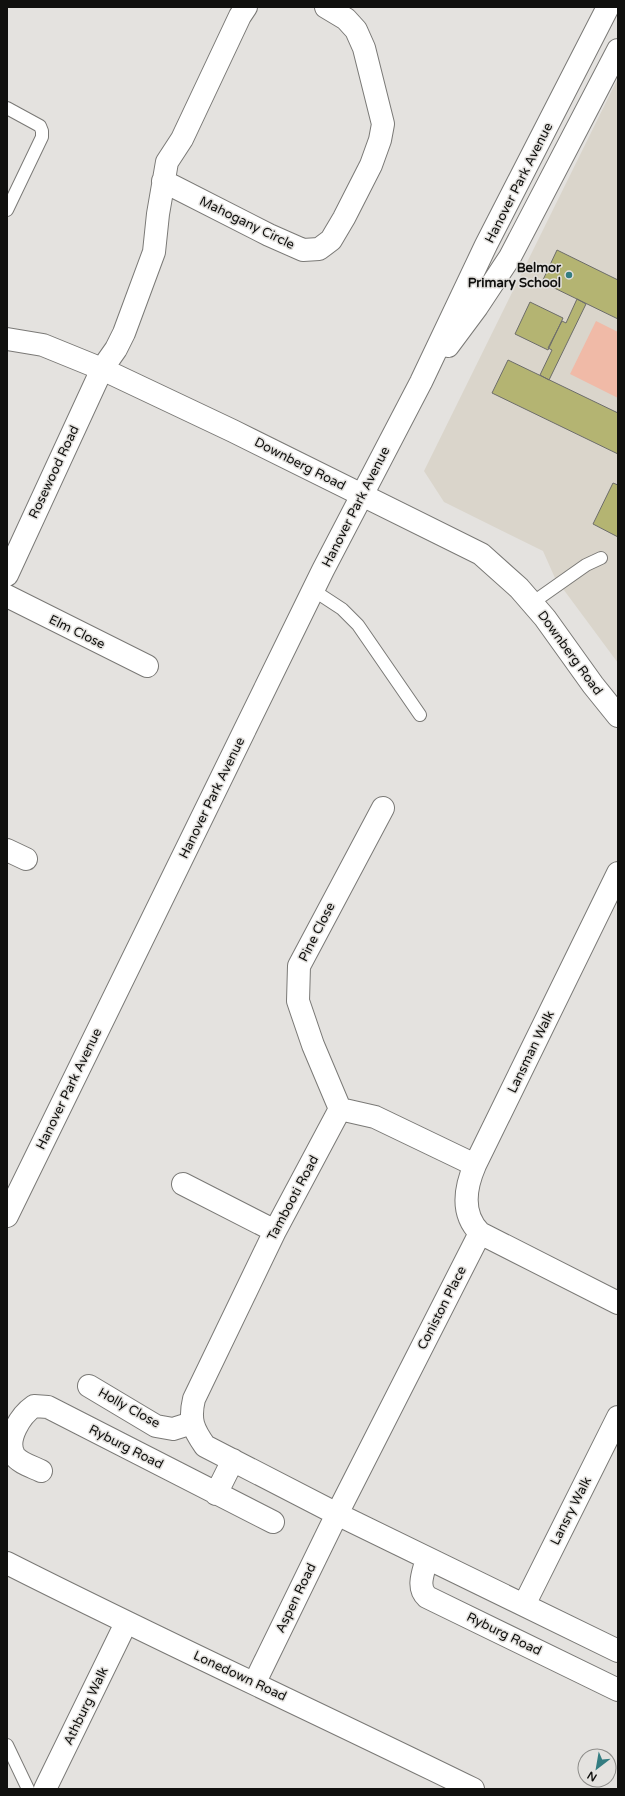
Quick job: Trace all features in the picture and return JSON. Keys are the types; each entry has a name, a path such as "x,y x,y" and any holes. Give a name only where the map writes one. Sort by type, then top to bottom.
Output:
{"street":[{"path":"102,369 116,349 124,333 154,252 163,181 167,162 182,139 240,16 246,7"},
{"name":"Mahogany Circle","path":"163,181 269,235 303,250 318,249 331,240 371,165 380,140 383,124 364,48 356,30 346,19 326,7"},
{"name":"Hanover Park Avenue","path":"7,1216 313,590 421,382 467,285 608,7"},
{"name":"Hanover Park Avenue","path":"421,382 477,307 510,257 618,50"},
{"name":"Downberg Road","path":"7,339 43,345 102,369 233,431 481,554 519,588 532,603 618,716"},
{"name":"Rosewood Road","path":"7,575 102,369"},
{"name":"Elm Close","path":"7,596 147,666"},
{"name":"Pine Close","path":"340,1109 313,1045 298,1001 297,990 299,966 383,808"},
{"path":"7,850 26,860"},
{"name":"Lansman Walk","path":"480,1233 469,1219 467,1209 467,1185 611,906 618,873"},
{"path":"340,1109 375,1117 476,1165"},
{"name":"Tambooti Road","path":"192,1423 191,1411 194,1399 275,1231 340,1109"},
{"path":"183,1184 275,1231"},
{"path":"480,1233 616,1296"},
{"name":"Coniston Place","path":"337,1514 480,1233"},
{"name":"Holly Close","path":"89,1386 156,1426 173,1429 192,1423"},
{"name":"Ryburg Road","path":"41,1472 14,1456 12,1446 12,1438 23,1415 34,1406 48,1408 273,1522"},
{"name":"Lansry Walk","path":"524,1605 618,1417"},
{"path":"192,1423 205,1446 337,1514 618,1651"},
{"path":"216,1494 233,1460"},
{"name":"Aspen Road","path":"254,1682 337,1514"},
{"name":"Ryburg Road","path":"427,1558 421,1584 424,1594 428,1597 618,1690"},
{"name":"Lonedown Road","path":"7,1563 126,1623 254,1682 473,1789"},
{"name":"Athburg Walk","path":"45,1789 126,1623"}],"lane":[{"path":"7,108 40,126 42,137 7,209"},
{"path":"532,603 586,565 601,558"},
{"path":"313,590 342,609 358,625 420,715"},
{"path":"7,1745 28,1789"}],"shaded area":[{"name":"Belmor Primary School","path":"617,80 618,663 555,578 543,551 444,502 424,471"},
{"path":"596,321 618,332 618,398 570,374"}],"building":[{"path":"557,250 618,280 618,319 542,282"},
{"path":"577,299 586,304 549,380 540,375 552,350 548,348 562,321 566,323"},
{"path":"530,302 563,318 548,350 515,334"},
{"path":"508,360 618,413 618,454 492,393"},
{"path":"613,483 618,485 618,537 593,524"}],"place":[{"name":"Belmor Primary School","path":"569,275"}]}
